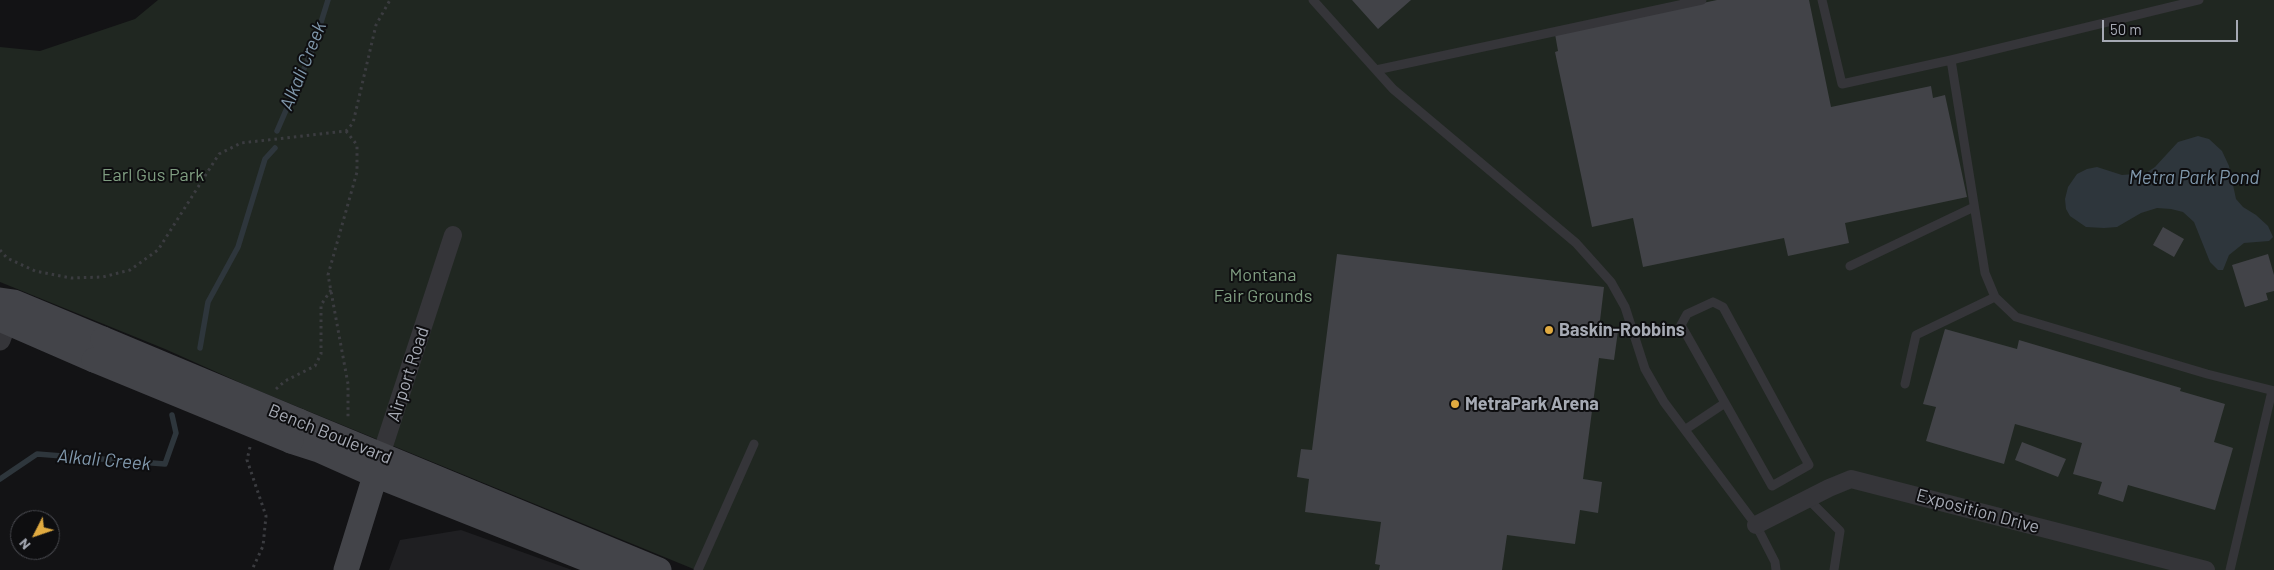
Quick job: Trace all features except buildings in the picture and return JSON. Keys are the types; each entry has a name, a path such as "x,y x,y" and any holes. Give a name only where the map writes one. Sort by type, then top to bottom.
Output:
{"main road":[{"path":"4,317 99,350 295,431 319,450 378,465 614,570"},
{"name":"Bench Boulevard","path":"295,431 335,436 378,465 659,570"},
{"name":"Airport Road","path":"346,570 378,465"}],"street":[{"name":"Airport Road","path":"378,465 453,235"},
{"name":"Exposition Drive","path":"1756,525 1852,480 2206,570"}],"lane":[{"path":"1313,0 1393,89 1576,243 1611,282 1625,307 1645,370 1664,402 1756,525 1775,562 1776,570"},
{"path":"1376,70 1702,0"},
{"path":"1822,0 1842,84 1951,60 2199,0"},
{"path":"1951,60 1985,273 1995,297 2016,317 2207,374 2273,391 2230,570"},
{"path":"1850,266 1974,207"},
{"path":"1905,384 1916,335 1995,297"},
{"path":"1713,302 1723,306 1809,465 1772,486 1725,403 1681,325 1687,314 1713,302"},
{"path":"1686,429 1725,403"},
{"path":"698,570 754,444"},
{"path":"1808,499 1840,532 1834,570"}],"path":[{"path":"0,250 7,258 35,271 71,278 103,277 130,270 158,250 219,154 241,143 346,131 353,122 376,25 390,0"},
{"path":"335,436 349,417 348,384 328,275 357,172 357,145 346,131"}],"shaded area":[{"path":"461,530 572,570 389,570 400,540"}],"green space":[{"name":"Montana Fair Grounds","path":"158,0 2274,0 2274,570 696,570 252,388 165,349 0,282 0,47 40,51 135,19"}],"water":[{"name":"Metra Park Pond","path":"2198,136 2209,139 2222,151 2229,166 2236,199 2243,207 2268,226 2273,237 2269,241 2244,243 2229,255 2223,270 2218,270 2210,262 2194,222 2183,212 2157,208 2141,213 2117,227 2104,228 2086,227 2070,216 2066,209 2065,199 2068,187 2077,174 2097,167 2122,175 2146,173 2155,167 2178,142"}],"waterway":[{"name":"Alkali Creek","path":"277,131 313,48 328,0"},
{"name":"Alkali Creek","path":"200,348 208,302 238,247 265,159 275,148"},
{"name":"Alkali Creek","path":"0,479 37,454 165,464 176,433 172,415"}],"place":[{"name":"Baskin-Robbins","path":"1549,330"},
{"name":"MetraPark Arena","path":"1455,404"}],"park label":[{"name":"Earl Gus Park","path":"153,175"}]}
